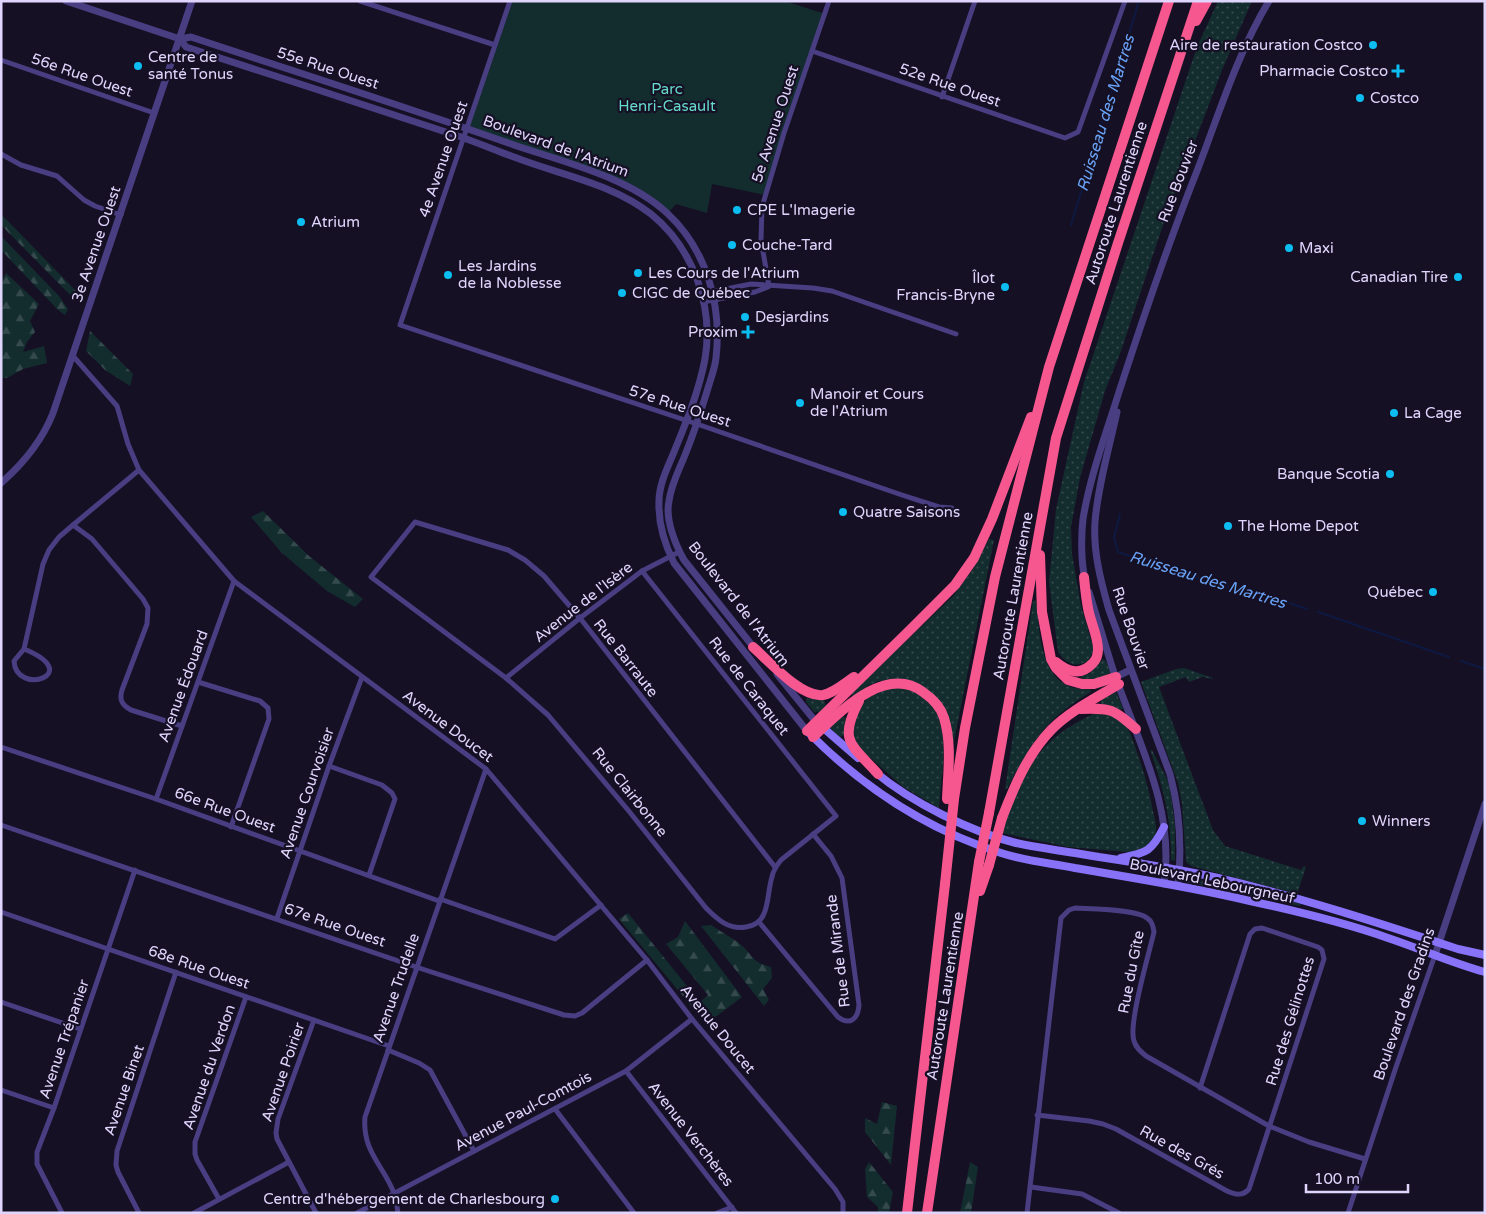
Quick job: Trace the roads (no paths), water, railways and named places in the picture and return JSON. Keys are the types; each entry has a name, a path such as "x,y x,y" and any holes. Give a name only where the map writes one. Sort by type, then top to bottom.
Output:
{"highway":[{"name":"Autoroute Laurentienne","path":"907,1213 945,880 950,799 995,577 1049,367 1170,1"},
{"name":"Autoroute Laurentienne","path":"927,1213 973,914 984,864 989,813 1056,438 1118,242 1198,1"},
{"path":"1184,42 1207,1"},
{"path":"810,734 880,659 955,585 974,558 992,519 1049,367"},
{"path":"1040,535 1042,612 1051,659 1061,675 1068,680 1082,684 1117,680"},
{"path":"1051,659 1063,668 1074,672 1082,671 1095,660 1098,649 1088,608 1084,577"},
{"path":"753,646 800,688 812,694 824,695 840,688 880,659"},
{"path":"984,864 1024,768 1042,740 1053,729 1117,680"},
{"path":"820,725 875,688 890,683 905,684 920,690 932,699 944,717 948,740 950,799"},
{"path":"861,696 850,717 847,729 848,736 851,743 878,774"},
{"path":"1079,709 1109,709 1118,713 1136,729"}],"main road":[{"name":"Boulevard de l'Atrium","path":"820,725 899,790 930,808 973,828"},
{"name":"Boulevard de l'Atrium","path":"810,734 841,763 872,788 933,825"},
{"name":"Boulevard Lebourgneuf","path":"933,825 965,840 1001,853 1034,861 1178,886 1247,900 1335,922 1485,972"},
{"path":"1116,859 1142,854 1150,850 1164,827"},
{"name":"Boulevard Lebourgneuf","path":"973,828 1014,842 1180,870 1273,892 1485,955"}],"street":[{"name":"55e Rue Ouest","path":"66,1 180,39 191,37 467,128"},
{"name":"3e Avenue Ouest","path":"1,483 27,457 47,427 121,215 192,1"},
{"path":"360,1 495,45"},
{"name":"4e Avenue Ouest","path":"400,325 510,1"},
{"name":"5e Avenue Ouest","path":"769,286 761,240 762,207 784,133 829,1"},
{"path":"942,96 975,1"},
{"name":"52e Rue Ouest","path":"812,52 1066,138 1078,132 1126,1"},
{"name":"Rue Bouvier","path":"1164,884 1166,868 1164,827 1158,793 1117,680 1084,577 1083,521 1091,479 1172,234 1252,29 1269,1"},
{"name":"55e Rue Ouest","path":"180,39 186,47 463,138"},
{"name":"56e Rue Ouest","path":"1,60 154,114"},
{"name":"Boulevard de l'Atrium","path":"467,128 628,186 647,197 668,214 686,235 702,262 715,300 718,328 716,360 697,424 668,502 670,524 675,544 684,560 820,725"},
{"name":"Boulevard de l'Atrium","path":"463,138 548,170 621,194 653,216 677,241 686,255 695,274 702,298 706,324 704,360 687,421 665,474 659,498 661,534 674,563 810,734"},
{"path":"1,154 21,165 57,176 84,200 121,215"},
{"path":"702,298 713,291 751,284 813,288 832,291 956,334"},
{"path":"702,298 715,300 755,292 769,286"},
{"name":"57e Rue Ouest","path":"400,325 697,424 898,494 939,507 952,508"},
{"name":"Avenue Doucet","path":"73,356 118,406 128,444 139,470 234,581 486,769 601,905 692,1019 835,1189 843,1202 843,1213"},
{"name":"Rue Bouvier","path":"1124,375 1100,487 1095,523 1097,560 1101,585 1175,791 1180,829 1178,886"},
{"path":"24,649 43,658 48,663 50,668 46,678 39,680 23,677 14,667 14,661 17,655 24,649 43,564 49,550 59,537 139,470"},
{"name":"Rue Clairbonne","path":"415,522 371,577 506,678 548,714 706,908 718,919 727,925 740,928 752,927 759,922"},
{"name":"Rue Barraute","path":"415,522 508,550 525,560 544,576 580,618 775,867"},
{"path":"73,525 92,539 144,599 148,608 148,624 122,690 121,701 124,706 131,710 182,726"},
{"name":"Avenue de l'Isère","path":"506,678 642,571 679,552"},
{"name":"Rue de Caraquet","path":"642,571 836,816 813,834"},
{"name":"Avenue Édouard","path":"156,799 234,581"},
{"path":"1117,680 1130,670"},
{"name":"Avenue Courvoisier","path":"278,918 329,766 362,677"},
{"path":"1117,680 1134,678"},
{"path":"198,682 260,701 268,708 268,719 231,827"},
{"name":"66e Rue Ouest","path":"1,747 156,799 231,827 555,939 601,905"},
{"path":"329,766 382,785 392,793 395,799 369,875"},
{"name":"Avenue Trudelle","path":"398,1213 394,1194 369,1148 364,1131 365,1117 486,769"},
{"name":"Boulevard des Gradins","path":"1348,1213 1485,804"},
{"name":"67e Rue Ouest","path":"1,825 278,918 416,967 570,1016 582,1013 646,960"},
{"path":"759,922 764,916 771,877 775,867 813,834"},
{"name":"Rue de Mirande","path":"759,922 838,1018 849,1023 853,1020 857,1016 859,1005 842,878 831,856 813,834"},
{"name":"Avenue Trépanier","path":"62,1213 37,1164 37,1152 109,950 135,870"},
{"name":"Rue du Gîte","path":"1027,1213 1061,918 1069,910 1075,908 1137,913 1149,919 1154,932 1132,1027 1134,1044 1146,1056 1269,1126 1309,1142 1366,1159"},
{"name":"68e Rue Ouest","path":"1,912 314,1020 388,1048 420,1063 430,1070 474,1151"},
{"name":"Rue des Gélinottes","path":"1200,1088 1250,934 1262,928 1318,947 1322,950 1324,959 1269,1126"},
{"name":"Avenue Binet","path":"139,1213 118,1172 116,1165 117,1150 176,972"},
{"name":"Avenue du Verdon","path":"219,1199 197,1160 195,1142 246,996"},
{"path":"1,1002 80,1029"},
{"name":"Avenue Paul-Comtois","path":"357,1213 626,1071 692,1019"},
{"name":"Avenue Poirier","path":"314,1020 276,1126 277,1139 316,1213"},
{"name":"Avenue Verchères","path":"626,1071 736,1213"},
{"path":"1,1090 54,1108"},
{"path":"555,1109 634,1213"},
{"name":"Rue des Grés","path":"1037,1115 1103,1124 1116,1129 1228,1192 1237,1195 1245,1193 1249,1188 1269,1126"},
{"path":"194,1213 289,1162"},
{"path":"1031,1187 1082,1194 1119,1213"},
{"path":"717,1213 732,1207"}],"waterway":[{"name":"Ruisseau des Martres","path":"1071,225 1139,1"},
{"name":"Ruisseau des Martres","path":"1120,514 1114,538 1118,552 1206,581 1281,600 1307,609"},
{"name":"Ruisseau des Martres","path":"1318,612 1449,657"},
{"name":"Ruisseau des Martres","path":"1461,661 1485,669"}],"place":[{"name":"Aire de restauration Costco","path":"1373,45"},
{"name":"Centre de santé Tonus","path":"138,66"},
{"name":"Pharmacie Costco","path":"1398,71"},
{"name":"Costco","path":"1360,98"},
{"name":"CPE L'Imagerie","path":"737,210"},
{"name":"Atrium","path":"301,222"},
{"name":"Couche-Tard","path":"732,245"},
{"name":"Maxi","path":"1289,248"},
{"name":"Les Cours de l'Atrium","path":"638,273"},
{"name":"Les Jardins de la Noblesse","path":"448,275"},
{"name":"Canadian Tire","path":"1458,277"},
{"name":"Îlot Francis-Bryne","path":"1005,287"},
{"name":"CIGC de Québec","path":"622,293"},
{"name":"Desjardins","path":"745,317"},
{"name":"Proxim","path":"748,332"},
{"name":"Manoir et Cours de l'Atrium","path":"800,403"},
{"name":"La Cage","path":"1394,413"},
{"name":"Banque Scotia","path":"1390,474"},
{"name":"Quatre Saisons","path":"843,512"},
{"name":"The Home Depot","path":"1228,526"},
{"name":"Québec","path":"1433,592"},
{"name":"Winners","path":"1362,821"},
{"name":"Centre d'hébergement de Charlesbourg","path":"555,1199"}],"park label":[{"name":"Parc Henri-Casault","path":"667,98"}]}
